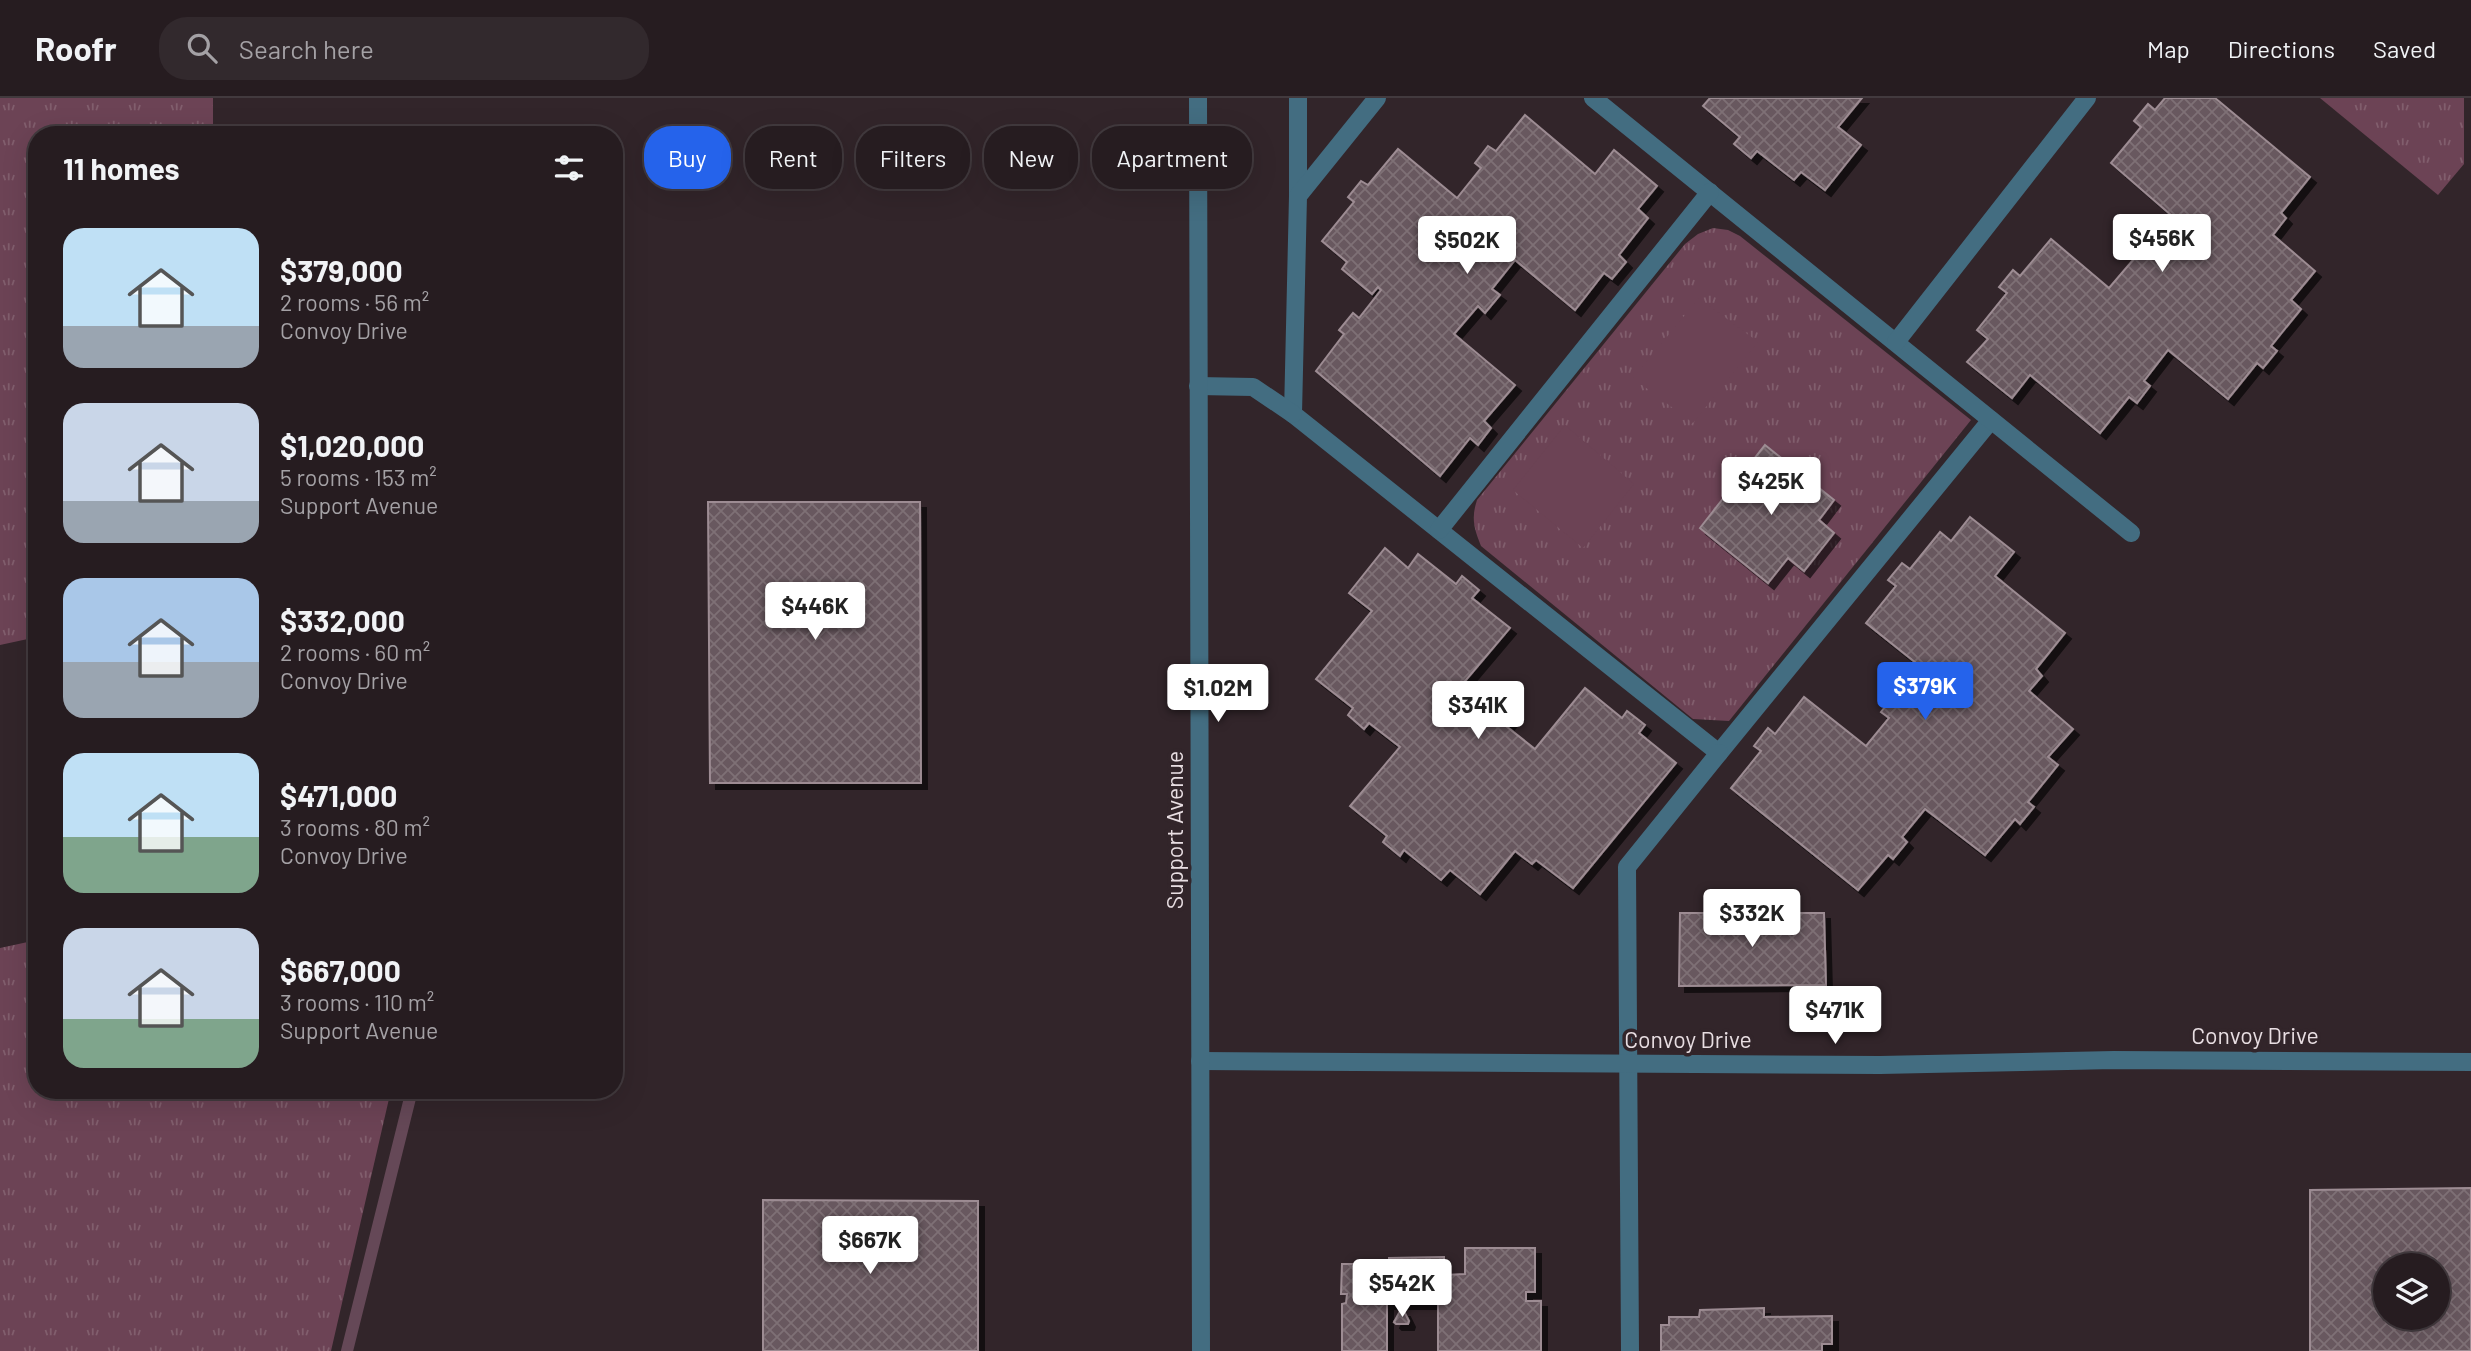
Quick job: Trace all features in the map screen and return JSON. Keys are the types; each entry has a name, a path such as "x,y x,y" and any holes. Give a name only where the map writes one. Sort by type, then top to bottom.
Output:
{"street":[{"name":"Support Avenue","path":"1198,98 1200,1351"},
{"path":"1293,414 1298,196 1297,98"},
{"path":"1298,196 1377,98"},
{"path":"1593,98 2131,533"},
{"path":"1896,342 2087,98"},
{"path":"1439,530 1710,192"},
{"path":"1198,386 1253,387 1293,414 1719,753"},
{"path":"1630,1351 1627,867 1991,419"},
{"name":"Convoy Drive","path":"1200,1061 1889,1065 2114,1060 2471,1062"}],"green space":[{"path":"0,98 213,98 213,126 28,126 28,639 0,645"},
{"path":"2320,98 2464,98 2464,164 2438,195"},
{"path":"1713,228 1728,230 1740,236 1971,420 1729,721 1693,719 1481,546 1474,518 1477,500 1685,244 1698,234"},
{"path":"1699,298 1758,342 1693,423 1633,378"},
{"path":"1565,425 1634,484 1583,548 1513,490"},
{"path":"28,942 28,1099 389,1099 331,1351 0,1351 0,948"}],"building":[{"path":"1710,98 1862,98 1838,127 1861,145 1825,190 1801,172 1794,180 1757,151 1751,158 1734,144 1740,137 1703,106"},
{"path":"2165,98 2215,98 2310,177 2281,213 2286,218 2273,235 2315,271 2291,300 2301,309 2271,346 2277,351 2263,368 2257,363 2228,399 2168,350 2144,381 2150,386 2137,403 2129,397 2100,433 2030,375 2012,398 1967,362 1988,339 1977,330 2007,293 1999,287 2013,270 2020,276 2051,239 2109,288 2133,260 2126,253 2139,236 2148,242 2171,215 2111,163 2141,127 2134,121 2148,104 2155,110"},
{"path":"1525,115 1595,174 1614,150 1657,186 1638,209 1648,218 1619,255 1626,262 1612,279 1604,273 1575,310 1515,260 1492,289 1500,295 1485,313 1478,306 1454,334 1515,385 1484,421 1491,428 1478,445 1470,438 1440,476 1316,371 1344,334 1339,330 1353,313 1359,318 1381,290 1378,287 1372,294 1342,269 1347,262 1322,241 1354,202 1348,197 1361,181 1368,185 1398,149 1457,198 1481,168 1475,163 1488,146 1496,151"},
{"path":"1765,445 1834,500 1819,520 1834,533 1804,571 1788,558 1768,583 1700,528"},
{"path":"708,502 920,502 921,783 710,783"},
{"path":"1970,517 2014,552 1995,576 2065,633 2036,669 2042,676 2029,691 2073,729 2048,757 2058,765 2028,802 2034,807 2020,824 2015,819 1985,855 1925,809 1902,837 1907,842 1893,859 1888,855 1858,890 1731,788 1761,751 1754,746 1768,728 1775,734 1804,697 1866,746 1889,718 1881,712 1895,694 1903,700 1926,671 1866,623 1896,586 1888,580 1902,563 1910,569 1940,532 1951,541"},
{"path":"1385,548 1408,568 1418,554 1456,584 1462,576 1479,590 1472,598 1510,628 1460,687 1490,711 1496,704 1513,718 1506,726 1535,749 1585,688 1622,718 1627,711 1645,725 1639,733 1676,763 1573,888 1536,860 1532,864 1515,851 1480,894 1450,870 1441,880 1404,850 1400,856 1383,842 1387,836 1350,806 1400,747 1369,723 1364,729 1348,715 1353,708 1316,679 1372,611 1349,593"},
{"path":"1680,913 1824,913 1826,985 1679,986"},
{"path":"2471,1188 2471,1351 2310,1351 2310,1190"},
{"path":"763,1200 978,1201 978,1351 763,1351"},
{"path":"1465,1248 1535,1248 1535,1292 1526,1292 1526,1301 1541,1301 1541,1351 1438,1351 1438,1303 1387,1303 1387,1351 1342,1351 1342,1304 1346,1303 1347,1294 1341,1294 1342,1264 1377,1264 1377,1270 1389,1270 1389,1258 1444,1257 1444,1275 1465,1274"},
{"path":"1764,1308 1764,1317 1832,1316 1832,1344 1822,1344 1822,1351 1661,1351 1661,1325 1669,1325 1669,1317 1699,1317 1700,1310"},
{"path":"1400,1311 1404,1311 1408,1324 1394,1322"}],"waterway":[{"path":"347,1351 410,1099"}]}
